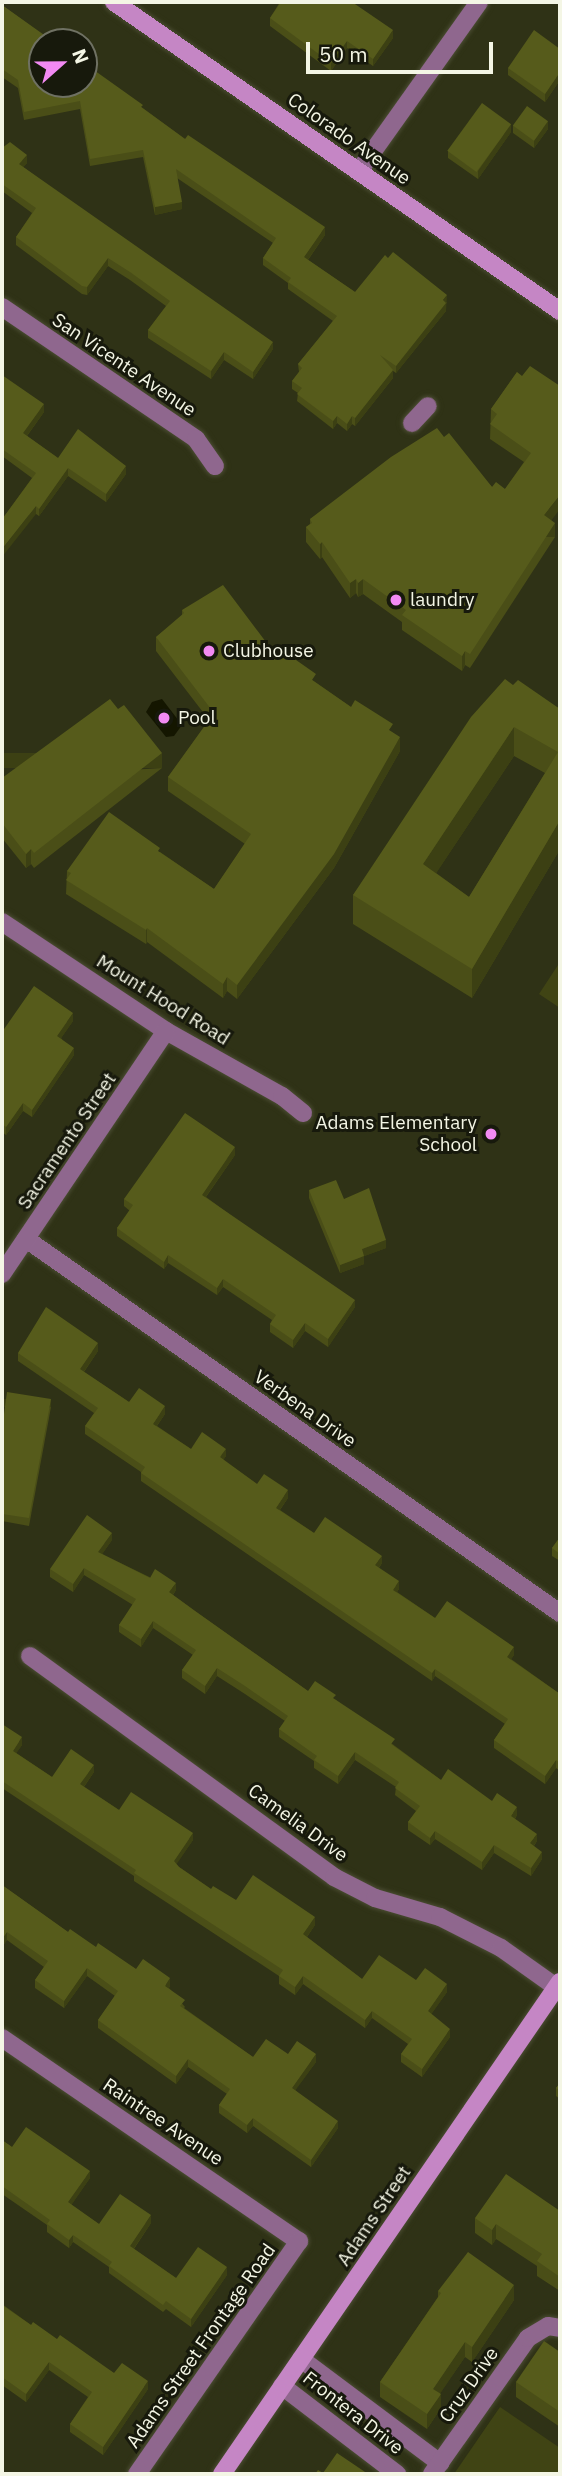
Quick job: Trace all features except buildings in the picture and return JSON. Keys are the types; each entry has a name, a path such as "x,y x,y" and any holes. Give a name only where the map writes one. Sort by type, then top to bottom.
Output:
{"main road":[{"name":"Colorado Avenue","path":"114,2 560,311"},
{"name":"Adams Street","path":"222,2474 559,1986"}],"street":[{"path":"359,172 479,2"},
{"name":"San Vicente Avenue","path":"2,307 196,439 215,466"},
{"path":"412,423 428,406"},
{"name":"Mount Hood Road","path":"2,922 166,1031 282,1096 303,1112"},
{"name":"Sacramento Street","path":"2,1274 166,1031"},
{"name":"Verbena Drive","path":"26,1239 560,1613"},
{"name":"Camelia Drive","path":"30,1656 334,1877 375,1898 440,1917 501,1948 559,1986"},
{"name":"Raintree Avenue","path":"2,2038 299,2241"},
{"name":"Adams Street Frontage Road","path":"137,2474 299,2241"},
{"name":"Cruz Drive","path":"436,2468 528,2338 554,2327"},
{"name":"Frontera Drive","path":"301,2359 436,2468"},
{"name":"Frontera Drive","path":"282,2386 397,2474"}],"green space":[{"path":"560,962 560,1008 539,994"},
{"path":"500,2407 560,2448 560,2474 454,2474"}],"shaded area":[{"name":"Pool","path":"162,699 182,725 174,736 166,737 146,712 152,702"}],"place":[{"name":"laundry","path":"396,600"},
{"name":"Clubhouse","path":"209,651"},
{"name":"Pool","path":"164,718"},
{"name":"Adams Elementary School","path":"491,1134"}]}
